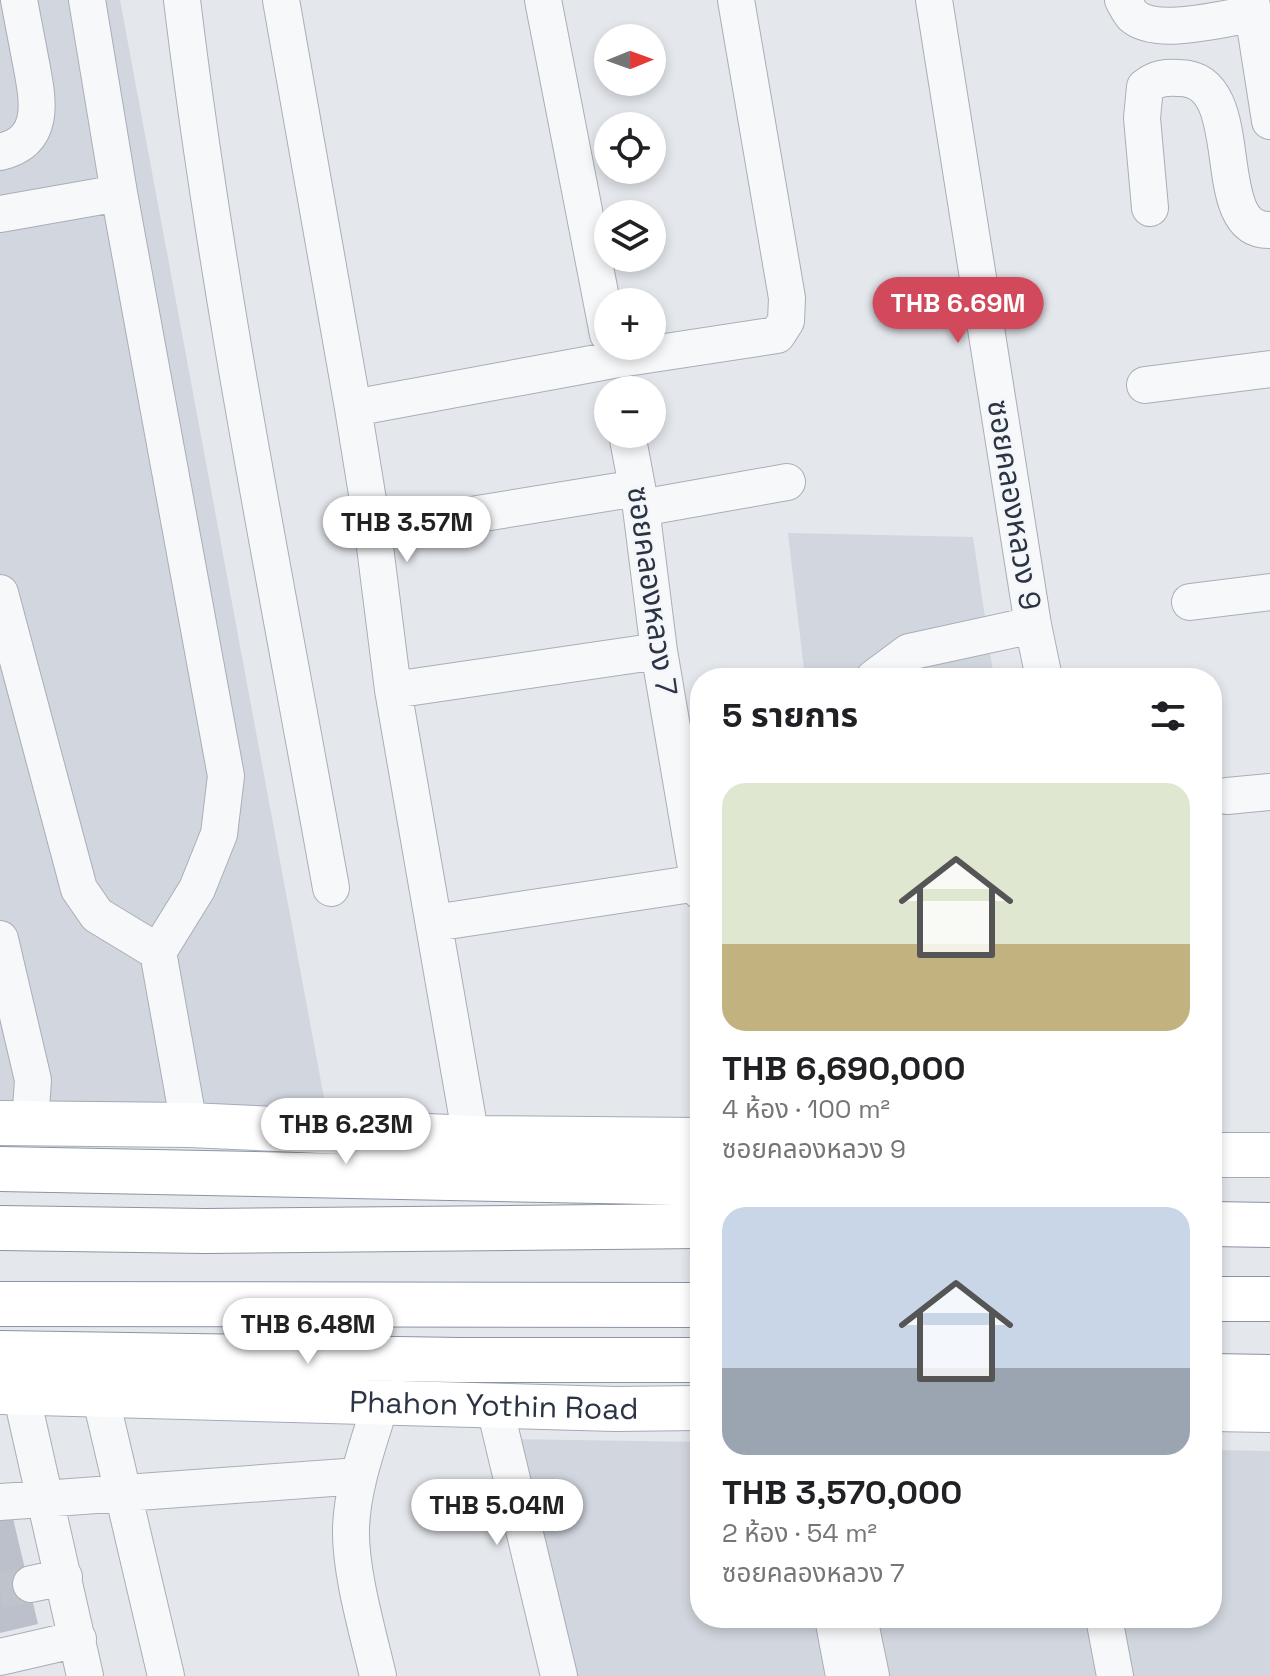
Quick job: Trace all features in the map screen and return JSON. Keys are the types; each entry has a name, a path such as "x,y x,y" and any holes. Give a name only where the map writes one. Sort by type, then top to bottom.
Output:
{"main road":[{"path":"15,1123 189,1125 471,1138 690,1140"},
{"path":"1222,1155 1270,1155"},
{"path":"0,1169 690,1183"},
{"path":"1222,1224 1270,1225"},
{"path":"0,1228 205,1231 690,1226"},
{"path":"1222,1299 1270,1299"},
{"path":"0,1304 690,1305"},
{"path":"0,1353 690,1360"},
{"path":"1222,1376 1270,1377"},
{"name":"Phahon Yothin Road","path":"10,1392 615,1409 690,1408"},
{"path":"1222,1409 1270,1410"}],"street":[{"path":"0,152 16,148 35,124 38,102 19,0"},
{"path":"87,0 119,193 226,776 219,834 197,889 158,952 189,1125"},
{"path":"182,0 197,121 229,317 331,888"},
{"path":"281,0 353,408 373,531 393,690 471,1138"},
{"path":"543,0 599,288"},
{"path":"666,350 777,335 786,321 787,298 736,0"},
{"name":"ซอยคลองหลวง 9","path":"934,0 1042,668"},
{"path":"1123,0 1133,16 1149,25 1172,26 1252,7 1270,121"},
{"path":"1150,208 1142,118 1145,87 1160,78 1199,81 1217,105 1244,221 1251,227 1270,230"},
{"path":"0,214 119,193"},
{"path":"353,408 597,360"},
{"path":"1145,385 1270,369"},
{"name":"ซอยคลองหลวง 7","path":"630,448 690,834"},
{"path":"373,531 787,482"},
{"path":"1190,602 1270,592"},
{"path":"2,604 79,889 97,915 158,952"},
{"path":"887,668 909,652 1033,625"},
{"path":"393,690 659,651"},
{"path":"1227,796 1270,792"},
{"path":"434,923 690,888"},
{"path":"0,939 33,1080 15,1123"},
{"path":"10,1392 28,1505 48,1580 78,1639 85,1676"},
{"path":"100,1395 166,1676"},
{"path":"378,1676 358,1589 351,1529 359,1476 381,1402"},
{"path":"494,1404 559,1676"},
{"path":"28,1505 122,1493 359,1476"},
{"path":"835,1628 844,1676"},
{"path":"861,1628 871,1676"},
{"path":"1106,1628 1115,1676"},
{"path":"0,1657 43,1662 78,1639"}],"shaded area":[{"path":"0,0 120,0 327,1114 0,1109"},
{"path":"788,533 973,537 993,668 804,668"},
{"path":"503,1439 690,1442 690,1628 1222,1628 1222,1450 1270,1451 1270,1676 561,1676"}],"building":[{"path":"7,1493 38,1624 0,1633 0,1495"}],"tunnel":[{"path":"0,1590 31,1584"}]}
